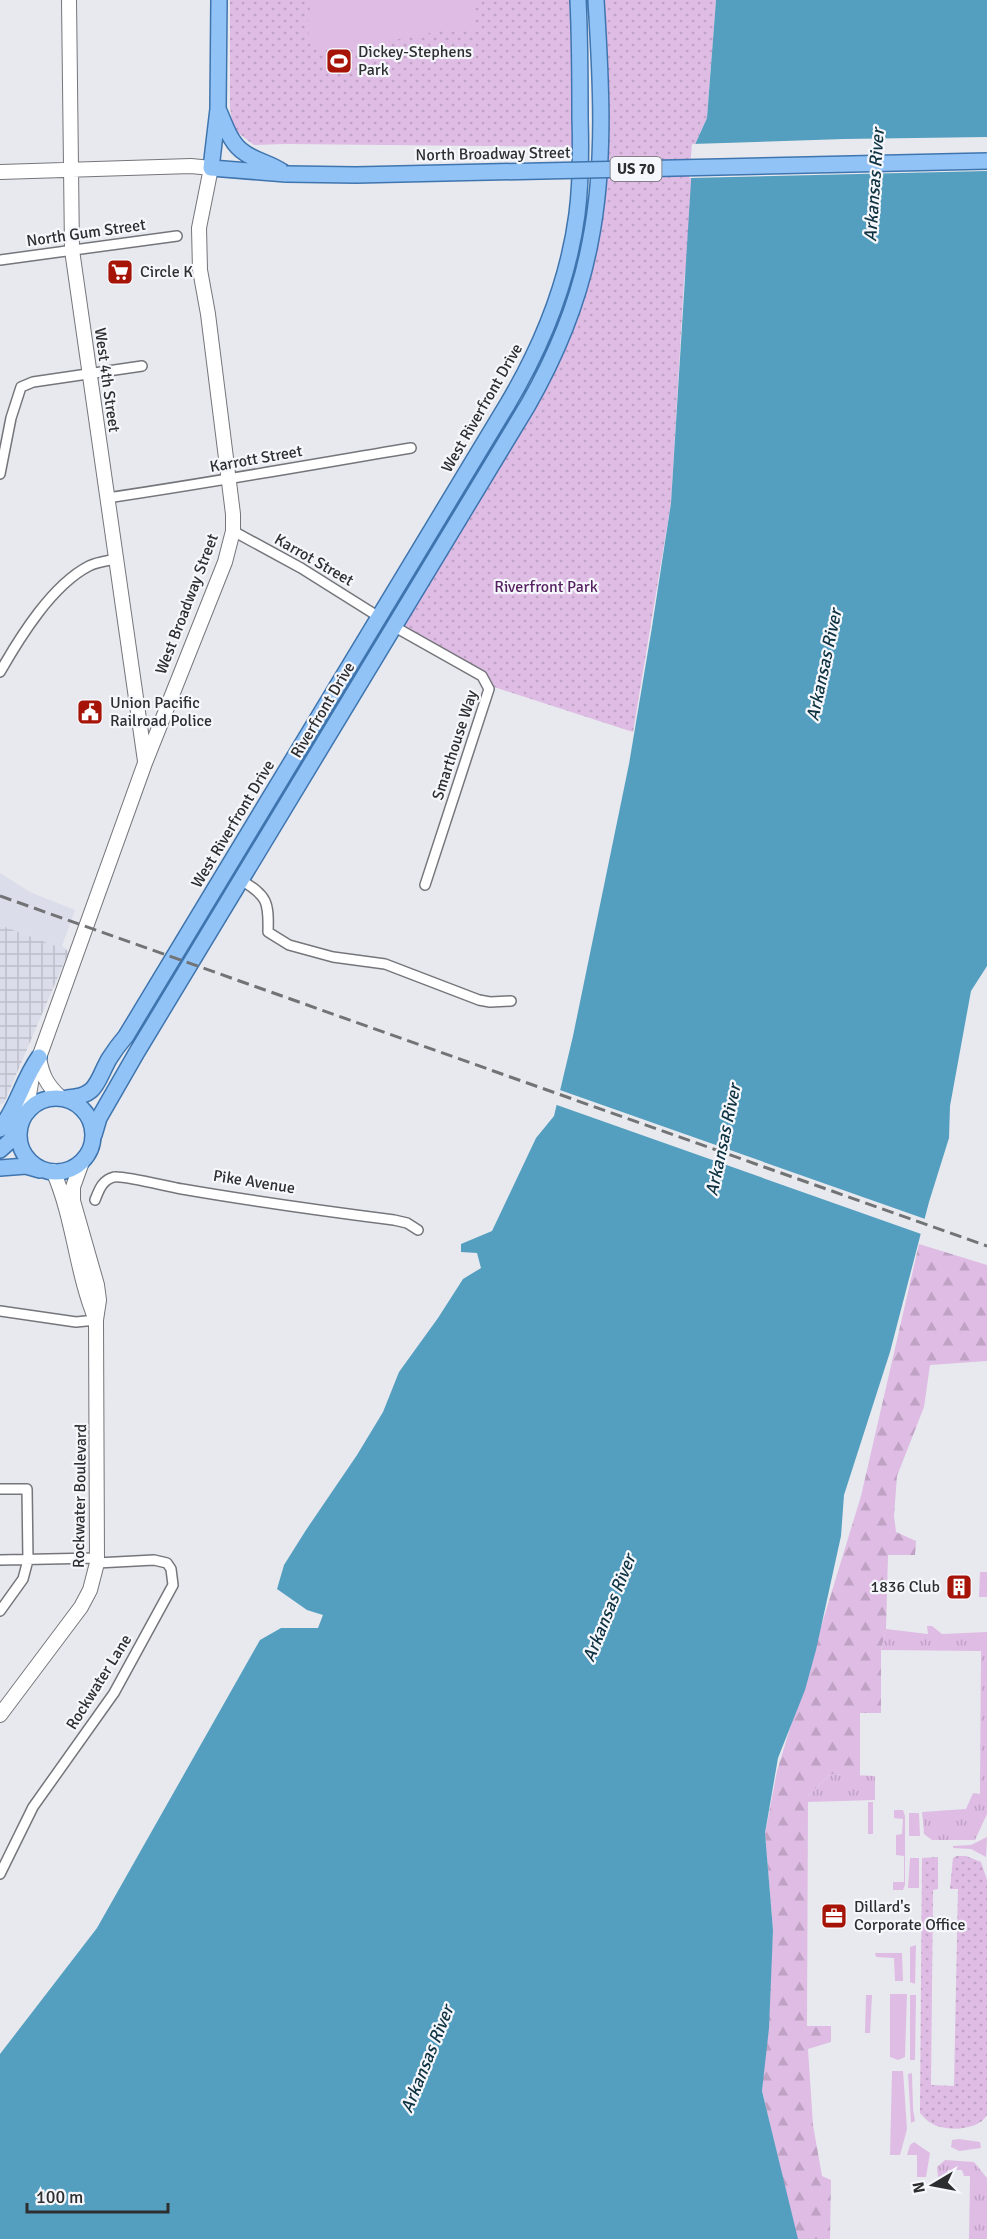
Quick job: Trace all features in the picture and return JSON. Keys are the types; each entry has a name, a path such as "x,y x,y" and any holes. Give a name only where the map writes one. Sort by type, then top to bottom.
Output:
{"main road":[{"name":"West Broadway Street","path":"211,168 218,109 219,0"},
{"name":"West Riverfront Drive","path":"63,1098 85,1095 95,1088 109,1059 126,1036 520,382 545,333 569,255 579,192 581,160 578,0"},
{"name":"Riverfront Drive","path":"94,1135 99,1118 137,1052 538,387 563,334 576,299 591,240 599,170 600,121 596,0"},
{"name":"US 70","path":"218,109 233,143 244,153 270,163 285,174"},
{"name":"North Broadway Street","path":"211,168 285,174 356,175 987,161"},
{"path":"379,617 395,627"},
{"path":"0,1129 12,1112 27,1074 39,1057"},
{"path":"0,1150 10,1141 24,1117 39,1102 63,1098 83,1109 89,1117 94,1135 89,1153 82,1161 67,1170 49,1171 26,1166 0,1168"},
{"path":"24,1117 19,1140 21,1149 31,1162 49,1171"}],"street":[{"name":"West 4th Street","path":"69,0 72,250 145,763"},
{"name":"North Broadway Street","path":"0,172 190,165 211,168"},
{"name":"West Broadway Street","path":"24,1117 32,1077 39,1057 145,763 225,562 233,531 229,479 199,255 201,213 211,168"},
{"name":"North Gum Street","path":"0,260 177,236"},
{"path":"0,474 4,446 21,387 27,383 142,366"},
{"name":"Karrott Street","path":"107,498 411,448"},
{"name":"Karrot Street","path":"233,531 301,568 379,617"},
{"path":"0,672 28,627 54,596 87,567 116,559"},
{"name":"Smarthouse Way","path":"395,627 482,676 489,689 425,885"},
{"path":"241,880 257,890 267,902 268,932 289,945 333,957 385,964 479,1000 511,1001"},
{"path":"39,1057 47,1084 63,1098"},
{"name":"Rockwater Boulevard","path":"0,1715 81,1607 90,1590 97,1561 96,1320 99,1300 97,1285 73,1201 73,1187 82,1161"},
{"name":"Rockwater Boulevard","path":"49,1171 62,1194 88,1301 96,1320"},
{"name":"Pike Avenue","path":"95,1200 103,1183 112,1178 122,1177 246,1200 407,1222 418,1230"},
{"path":"0,1311 76,1323 96,1320"},
{"path":"0,1489 27,1489 28,1560 23,1579 0,1611"},
{"path":"0,1560 97,1561"},
{"name":"Rockwater Lane","path":"0,1874 33,1807 114,1693 173,1585 171,1569 166,1563 154,1560 97,1561"}],"shaded area":[{"path":"0,873 30,892 75,910 62,946 69,951 0,925"},
{"path":"0,925 69,951 4,1103 0,1104"}],"green space":[{"name":"Dickey-Stephens Park","path":"230,0 572,0 577,147 254,145 233,129 230,107"},
{"name":"Dickey-Stephens Park","path":"311,0 475,0 474,30 446,30 337,51 325,49 317,46 309,35 308,19"},
{"name":"Riverfront Park","path":"596,0 716,0 707,118 693,149 690,236 684,282 671,503 633,732 488,685 395,627 528,405 576,299 597,191"},
{"path":"919,1244 987,1265 987,1361 930,1365 924,1407 897,1476 894,1516 896,1532 916,1541 915,1555 888,1555 886,1629 881,1650 881,1713 860,1713 860,1776 830,1774 808,1796 807,2026 831,2026 831,2042 808,2049 813,2125 822,2176 831,2180 830,2239 797,2239 762,2091 773,1930 765,1834 777,1771 861,1496"},
{"path":"980,1572 987,1572 987,1597 979,1597"},
{"path":"927,1626 932,1626 942,1634 987,1632 987,1814 975,1840 932,1840 924,1834 922,1812 966,1809 973,1793 980,1794 981,1651 881,1650 886,1629 928,1634"},
{"path":"830,1774 875,1776 875,1800 808,1802 808,1796"},
{"path":"868,1802 873,1802 873,1834 868,1834"},
{"path":"894,1810 903,1810 905,1816 905,1885 903,1890 893,1890 893,1882 904,1882 904,1856 896,1855 896,1835 902,1834 903,1819 894,1818"},
{"path":"909,1813 919,1813 920,1836 909,1836"},
{"path":"987,1837 986,1857 971,1849 953,1848 953,1846 971,1845"},
{"path":"966,1856 981,1862 987,1880 987,2115 983,2120 969,2127 952,2129 931,2123 920,2113 922,1858 938,1857 938,1889 933,1890 931,2085 954,2086 958,1889 950,1889 953,1858"},
{"path":"910,1858 919,1858 919,1888 908,1888"},
{"path":"916,1945 915,1984 910,1982 910,1947"},
{"path":"875,1953 902,1953 903,1981 895,1981 894,1958 876,1957"},
{"path":"890,1994 907,1994 905,2057 898,2060 890,2057"},
{"path":"866,1995 872,1995 870,2033 865,2033"},
{"path":"910,1995 916,1995 915,2060 910,2060"},
{"path":"892,2071 903,2071 907,2129 900,2155 890,2155"},
{"path":"912,2073 915,2121 911,2123 908,2074"},
{"path":"952,2140 980,2142 981,2148 959,2151 951,2147"},
{"path":"914,2142 930,2153 926,2177 917,2177 917,2155 907,2155 910,2145"},
{"path":"945,2160 974,2162 987,2178 987,2239 969,2239 970,2176 964,2176 962,2170 948,2170 946,2176 938,2177 937,2167"}],"water":[{"name":"Arkansas River","path":"716,0 987,0 987,966 971,991 950,1106 949,1138 929,1202 890,1352 844,1495 841,1536 816,1650 805,1690 778,1758 765,1833 773,1930 769,2028 762,2091 798,2239 0,2239 0,2054 97,1928 260,1640 281,1628 318,1628 323,1615 307,1610 277,1589 284,1565 383,1412 399,1372 463,1279 481,1268 477,1253 461,1252 461,1244 492,1231 536,1138 554,1116 573,1036 629,764 671,503 693,149 707,118"}],"pier":[{"path":"987,137 987,171 689,178 692,144"},
{"path":"557,1089 928,1220 924,1235 554,1104"}],"railway":[{"path":"0,896 987,1246"}],"place":[{"name":"Dickey-Stephens Park","path":"339,61"},
{"name":"Circle K","path":"120,272"},
{"name":"Union Pacific Railroad Police","path":"90,712"},
{"name":"1836 Club","path":"959,1587"},
{"name":"Dillard's Corporate Office","path":"834,1916"}]}
